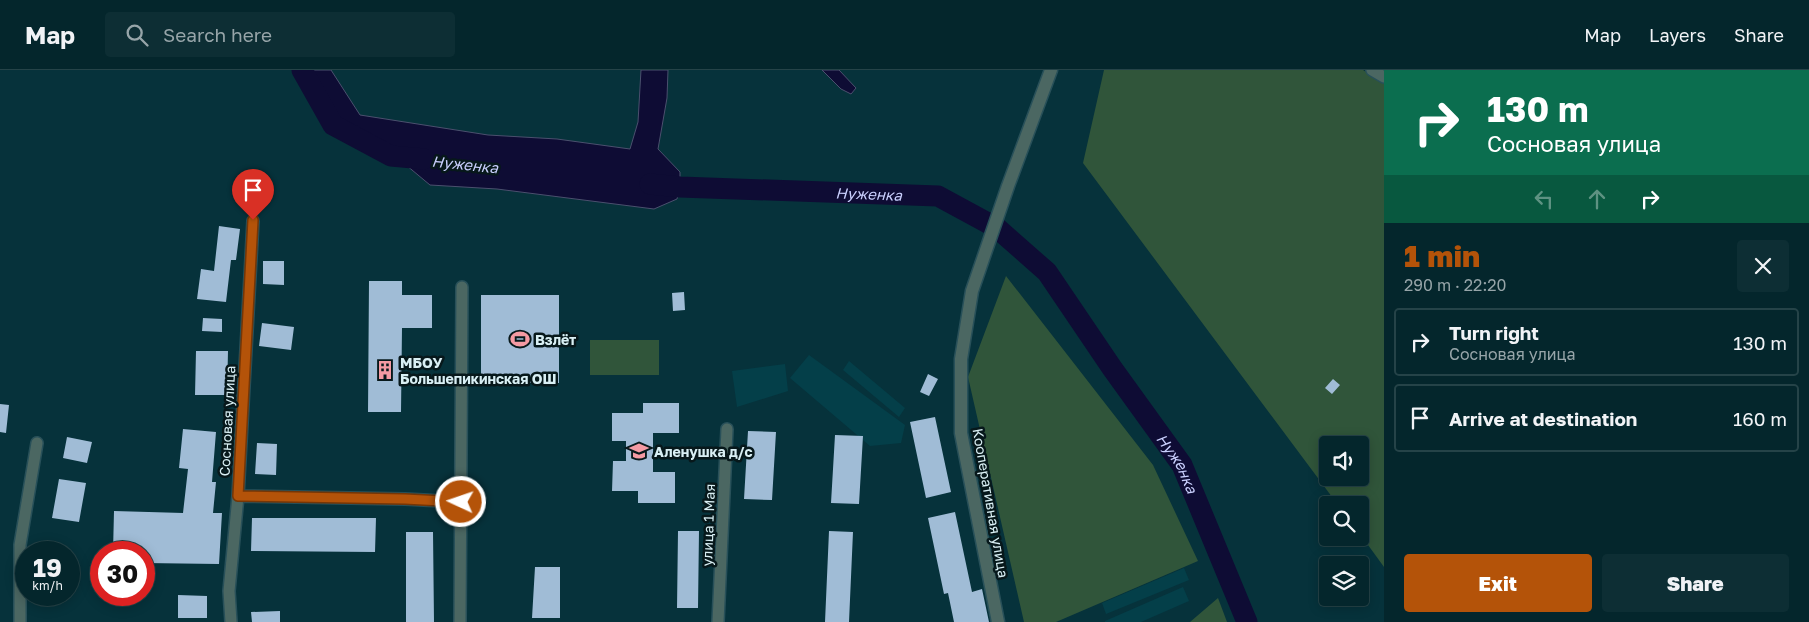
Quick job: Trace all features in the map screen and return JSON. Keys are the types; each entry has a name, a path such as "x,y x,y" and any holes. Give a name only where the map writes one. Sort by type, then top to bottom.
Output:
{"street":[{"name":"Кооперативная улица","path":"998,622 961,433 961,359 972,291 1051,70"},
{"path":"1372,70 1384,77"},
{"name":"Сосновая улица","path":"231,622 229,591 238,496 253,220"},
{"path":"460,622 462,286"},
{"name":"улица 1 Мая","path":"718,622 727,429"},
{"path":"20,622 20,545 37,443"},
{"path":"238,496 461,502"}],"shaded area":[{"path":"809,355 905,425 901,443 870,446 790,378"},
{"path":"849,361 905,408 899,417 843,370"},
{"path":"785,364 788,391 737,407 732,371"},
{"path":"1184,568 1189,580 1106,614 1102,603"},
{"path":"1183,587 1189,601 1141,622 1105,622 1105,621"}],"green space":[{"path":"1104,70 1363,70 1384,83 1384,567 1369,546 1369,496 1331,496 1324,486 1369,486 1369,436 1319,436 1319,480 1083,163"},
{"path":"1006,276 1153,465 1198,561 1056,622 1024,622 968,377"},
{"path":"590,340 659,340 659,375 590,375"},
{"path":"1218,598 1227,622 1190,622"}],"water":[{"path":"304,70 331,70 360,115 488,135 557,139 630,149 638,122 641,70 668,70 667,98 658,149 680,172 680,187 677,199 654,209 497,189 430,185 382,145 338,122"},
{"path":"822,70 839,70 856,88 851,94 841,89"}],"building":[{"path":"219,226 240,229 236,260 231,260 226,302 197,299 201,269 214,271"},
{"path":"263,261 284,261 284,285 263,284"},
{"name":"МБОУ Большепикинская ОШ","path":"369,281 402,281 402,295 432,295 432,328 402,328 401,412 368,412"},
{"path":"684,292 685,310 673,311 672,293"},
{"name":"Взлёт","path":"481,295 559,295 559,383 481,383"},
{"path":"203,318 222,319 222,332 202,331"},
{"path":"262,323 294,327 291,350 259,346"},
{"path":"196,351 228,351 227,395 195,395"},
{"path":"928,374 938,379 929,396 920,392"},
{"path":"1333,379 1340,385 1332,394 1325,388"},
{"name":"Аленушка д/с","path":"643,403 679,403 679,433 653,433 653,472 675,472 675,503 638,503 638,491 612,491 613,461 626,461 626,441 612,441 612,413 643,413"},
{"path":"0,404 9,405 6,433 0,432"},
{"path":"935,417 951,492 926,498 910,422"},
{"path":"183,429 216,432 212,482 216,482 213,513 222,513 219,564 155,563 155,541 113,541 114,511 183,513 188,469 179,468"},
{"path":"748,431 776,432 772,500 744,499"},
{"path":"835,435 863,436 859,504 831,503"},
{"path":"67,437 92,442 87,463 63,458"},
{"path":"257,443 277,444 276,475 255,474"},
{"path":"59,479 86,483 79,522 52,518"},
{"path":"955,512 972,592 982,589 989,622 954,622 948,593 944,594 928,518"},
{"path":"252,518 376,518 375,552 251,551"},
{"path":"678,531 699,531 698,608 677,608"},
{"path":"829,531 853,532 849,622 825,622"},
{"path":"406,532 433,532 434,622 406,622"},
{"path":"535,567 560,567 560,618 532,618"},
{"path":"178,595 207,596 207,618 178,618"},
{"path":"280,611 280,622 252,622 251,612"}],"waterway":[{"name":"Нуженка","path":"302,70 333,125 391,156 424,159"},
{"name":"Нуженка","path":"650,184 680,187 938,196 997,228 1047,272 1112,368 1182,465 1247,622"}],"place":[{"name":"Взлёт","path":"520,339"},
{"name":"МБОУ Большепикинская ОШ","path":"385,370"},
{"name":"Аленушка д/с","path":"639,451"}],"route":[{"path":"253,220 238,496 461,502"}]}
